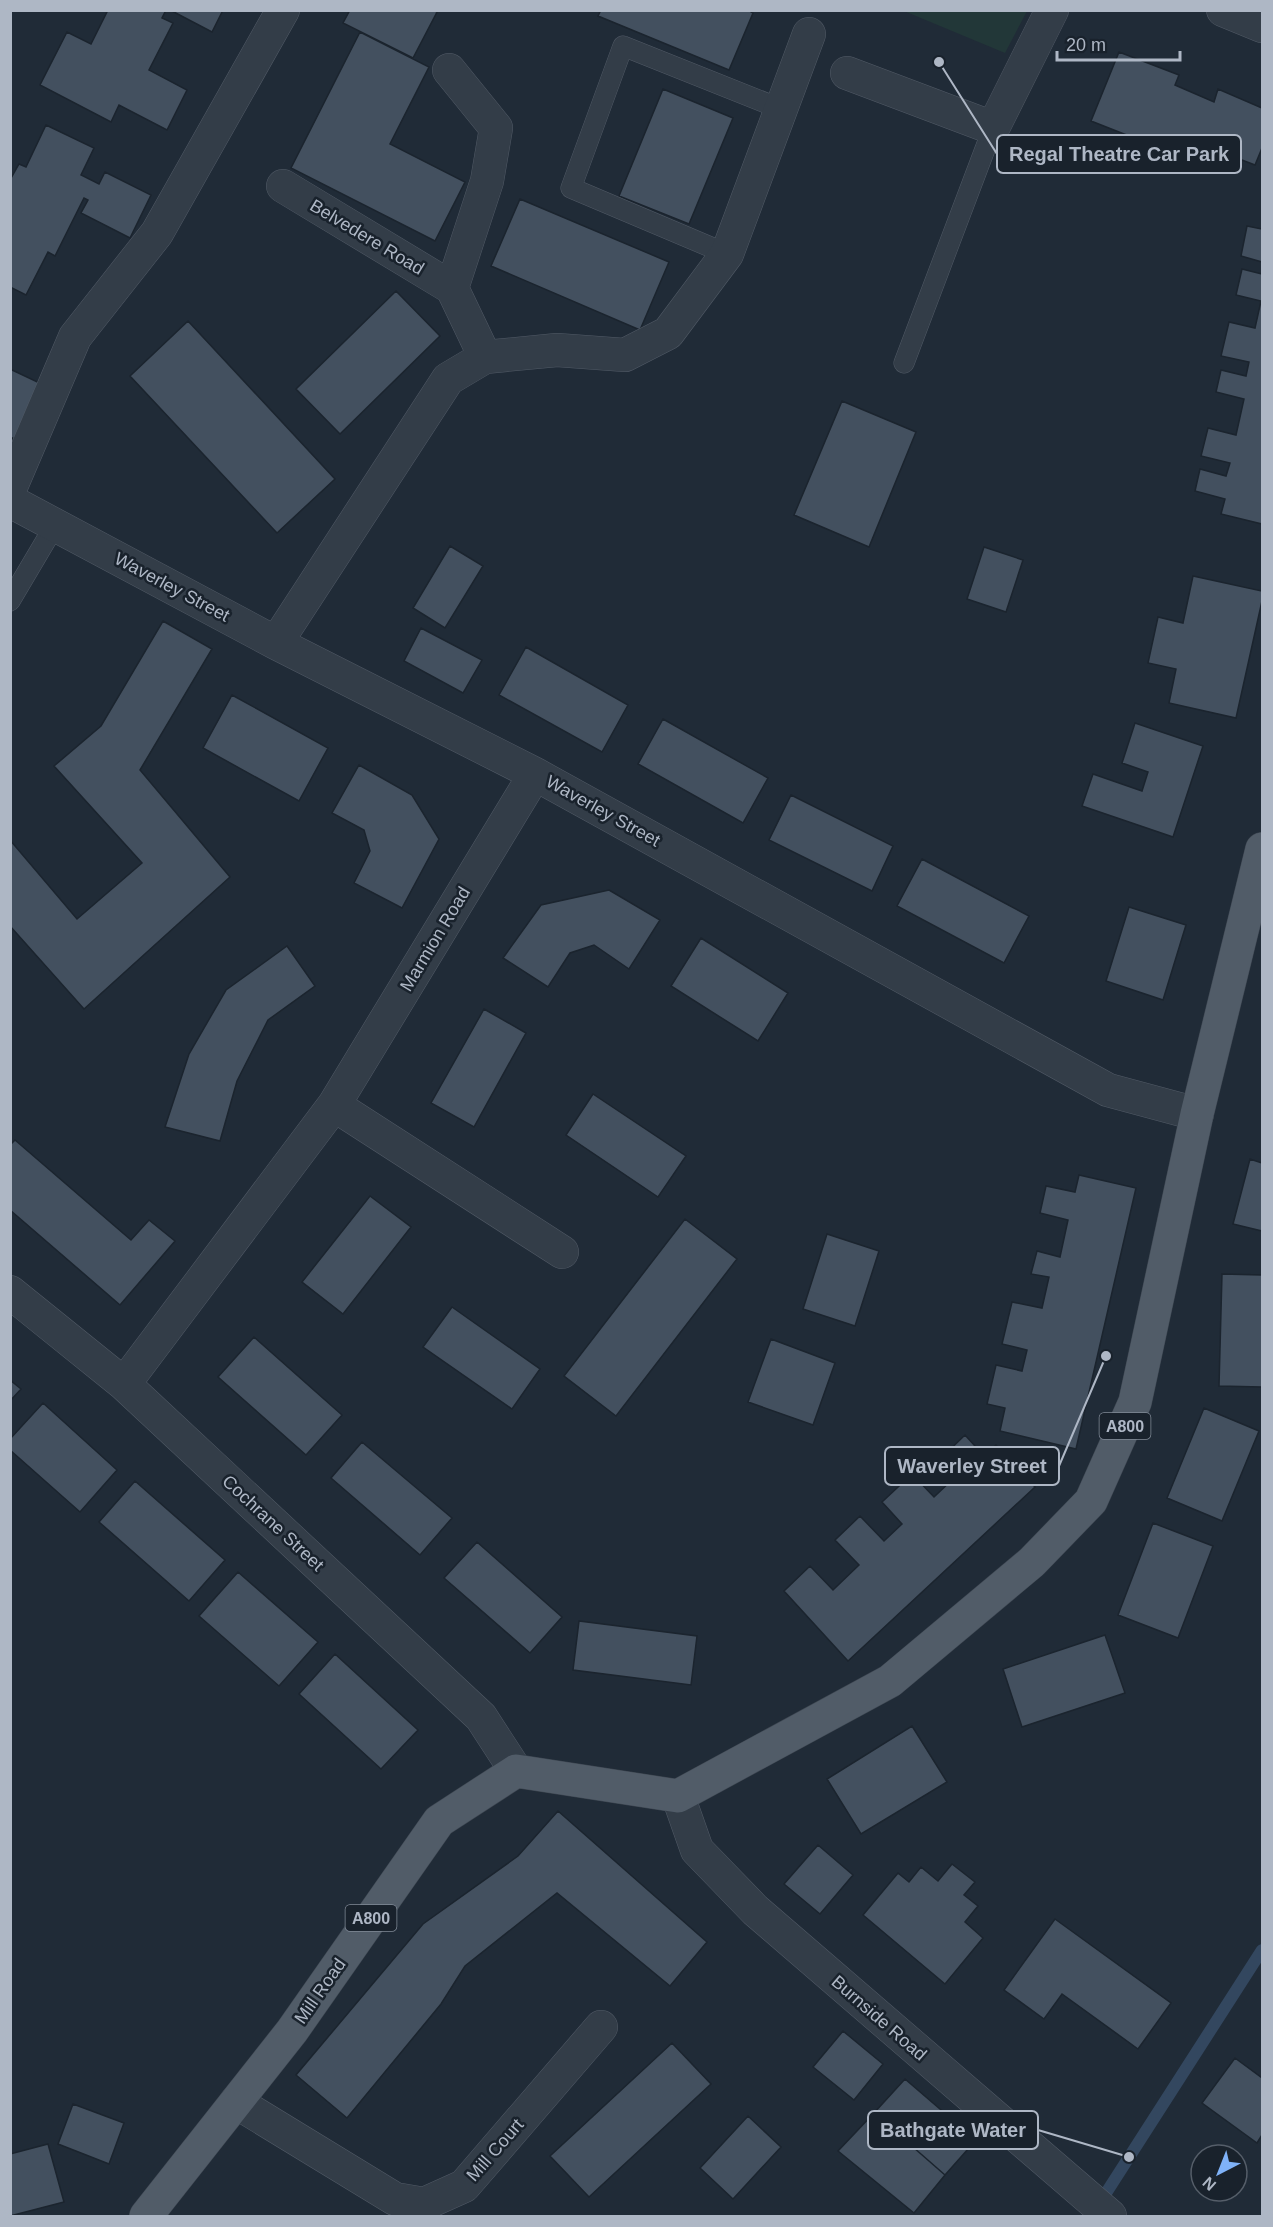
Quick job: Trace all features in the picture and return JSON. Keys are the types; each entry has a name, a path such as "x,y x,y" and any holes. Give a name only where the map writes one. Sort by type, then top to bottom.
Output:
{"main road":[{"name":"A800","path":"678,1796 890,1681 1032,1562 1091,1501 1135,1402 1197,1114 1263,849"},
{"path":"516,1772 678,1796"},
{"name":"Mill Road","path":"146,2217 292,2031 438,1821 516,1772"}],"street":[{"path":"10,489 75,337 157,233 283,10"},
{"path":"848,73 993,128 1052,10"},
{"path":"1223,10 1263,26"},
{"path":"276,643 448,379 485,357 557,350 625,355 668,333 727,254 809,34"},
{"path":"449,70 496,128 487,181 452,288 485,357"},
{"name":"Belvedere Road","path":"283,186 452,288"},
{"name":"Waverley Street","path":"10,501 276,643 536,774 1108,1090 1197,1114"},
{"name":"Marmion Road","path":"124,1384 334,1105 536,774"},
{"path":"334,1105 562,1252"},
{"name":"Cochrane Street","path":"10,1293 124,1384 481,1717 516,1772"},
{"name":"Burnside Road","path":"678,1796 697,1850 755,1910 1110,2217"},
{"name":"Mill Court","path":"236,2102 395,2199 424,2204 464,2186 601,2027"}],"lane":[{"path":"727,254 571,188 623,46 781,109"},
{"path":"904,363 993,128"},
{"path":"10,601 55,525"}],"green space":[{"path":"1027,10 1005,53 904,11"}],"building":[{"path":"108,10 166,10 162,18 173,23 149,70 187,90 167,130 119,105 111,122 40,85 67,32 91,44"},
{"path":"170,10 223,10 212,32"},
{"path":"350,10 433,10 437,12 413,58 343,23"},
{"path":"601,10 748,10 753,13 729,70 598,16"},
{"path":"360,32 429,67 390,144 465,182 435,241 291,168"},
{"path":"1119,52 1179,75 1175,85 1214,102 1218,89 1262,108 1262,148 1255,165 1192,141 1185,158 1091,121"},
{"path":"663,89 733,118 689,224 619,196"},
{"path":"46,125 94,148 81,175 99,184 105,172 151,195 130,238 81,213 88,200 84,198 55,256 48,252 26,295 10,287 10,180 19,164 26,167"},
{"path":"520,199 669,262 640,330 491,266"},
{"path":"1247,226 1262,229 1262,262 1241,256"},
{"path":"1242,269 1262,274 1262,524 1221,514 1225,499 1195,491 1200,469 1226,476 1230,463 1201,456 1208,428 1236,435 1244,399 1216,392 1221,370 1246,376 1249,362 1221,356 1229,322 1255,328 1261,301 1236,295"},
{"path":"396,291 440,336 340,434 296,389"},
{"path":"188,321 335,479 277,533 130,376"},
{"path":"10,369 46,386 19,441 10,437"},
{"path":"842,401 916,432 869,547 794,515"},
{"path":"450,546 483,566 445,628 413,608"},
{"path":"984,547 1023,560 1006,612 967,599"},
{"path":"1193,576 1262,591 1262,601 1236,718 1169,703 1176,669 1148,663 1158,617 1183,623"},
{"path":"163,621 212,649 140,770 230,877 84,1009 10,926 10,840 77,919 142,863 54,766 101,726"},
{"path":"421,628 482,660 463,693 404,661"},
{"path":"526,647 628,705 602,752 499,695"},
{"path":"232,695 328,748 299,801 203,748"},
{"path":"663,719 768,778 743,823 638,764"},
{"path":"1135,723 1203,746 1173,837 1082,806 1093,774 1142,791 1148,772 1122,763"},
{"path":"359,765 412,795 439,839 402,908 354,883 370,851 364,830 332,813"},
{"path":"791,795 893,846 872,891 769,840"},
{"path":"922,859 1029,916 1004,963 897,906"},
{"path":"609,890 660,920 629,969 594,945 570,953 548,987 503,958 541,905"},
{"path":"1129,907 1186,925 1163,1000 1106,981"},
{"path":"701,938 788,993 758,1041 671,986"},
{"path":"287,946 315,986 268,1020 237,1081 220,1141 165,1127 189,1054 226,990"},
{"path":"484,1009 526,1033 474,1127 431,1103"},
{"path":"593,1094 686,1156 658,1197 566,1135"},
{"path":"15,1140 131,1240 149,1220 175,1241 120,1305 10,1210 10,1145"},
{"path":"1250,1159 1262,1163 1262,1231 1233,1224"},
{"path":"1079,1175 1136,1188 1076,1449 1000,1431 1005,1408 987,1404 996,1365 1022,1371 1027,1350 1002,1344 1012,1302 1042,1308 1049,1277 1031,1274 1037,1251 1060,1257 1068,1220 1040,1213 1046,1186 1075,1192"},
{"path":"370,1196 411,1227 343,1314 302,1282"},
{"path":"685,1219 737,1259 616,1416 564,1376"},
{"path":"827,1234 879,1251 855,1326 803,1309"},
{"path":"1222,1274 1262,1275 1262,1387 1219,1386"},
{"path":"452,1307 540,1369 512,1409 423,1347"},
{"path":"254,1337 342,1415 306,1455 218,1377"},
{"path":"771,1339 835,1363 813,1425 748,1402"},
{"path":"10,1380 21,1389 10,1401"},
{"path":"43,1403 117,1470 80,1512 10,1450 10,1439"},
{"path":"1204,1408 1259,1431 1222,1521 1167,1498"},
{"path":"965,1435 984,1456 996,1445 1035,1487 848,1661 784,1591 810,1566 833,1590 859,1565 835,1540 860,1516 884,1541 902,1524 882,1502 912,1474 934,1497 952,1480 936,1463"},
{"path":"362,1442 452,1518 420,1555 331,1478"},
{"path":"135,1481 225,1560 189,1601 99,1522"},
{"path":"1153,1523 1213,1546 1178,1638 1118,1615"},
{"path":"477,1542 562,1617 530,1653 444,1578"},
{"path":"238,1572 318,1642 279,1686 199,1616"},
{"path":"579,1621 697,1636 691,1685 573,1670"},
{"path":"1105,1635 1125,1693 1022,1727 1003,1669"},
{"path":"335,1654 418,1730 381,1769 299,1694"},
{"path":"912,1726 947,1782 861,1834 827,1779"},
{"path":"558,1811 707,1942 670,1986 557,1893 465,1966 441,2004 347,2118 296,2075 423,1924 518,1856"},
{"path":"818,1845 853,1875 820,1914 784,1884"},
{"path":"952,1864 975,1882 964,1895 978,1906 965,1922 983,1938 945,1984 863,1915 898,1873 909,1882 921,1867 938,1881"},
{"path":"1055,1919 1171,2003 1138,2049 1062,1994 1044,2019 1004,1990"},
{"path":"843,2031 883,2064 854,2100 813,2067"},
{"path":"672,2043 711,2084 589,2197 550,2156"},
{"path":"1235,2058 1262,2078 1262,2135 1257,2143 1202,2103"},
{"path":"905,2079 976,2140 945,2175 874,2113"},
{"path":"73,2104 124,2123 109,2164 58,2144"},
{"path":"874,2113 945,2175 914,2213 838,2151"},
{"path":"748,2116 781,2147 733,2199 700,2168"},
{"path":"48,2144 64,2202 10,2216 10,2154"}],"waterway":[{"path":"1099,2204 1262,1950"}],"place":[{"name":"Regal Theatre Car Park","path":"939,62"},
{"name":"Waverley Street","path":"1106,1356"},
{"name":"Bathgate Water","path":"1129,2157"}]}
